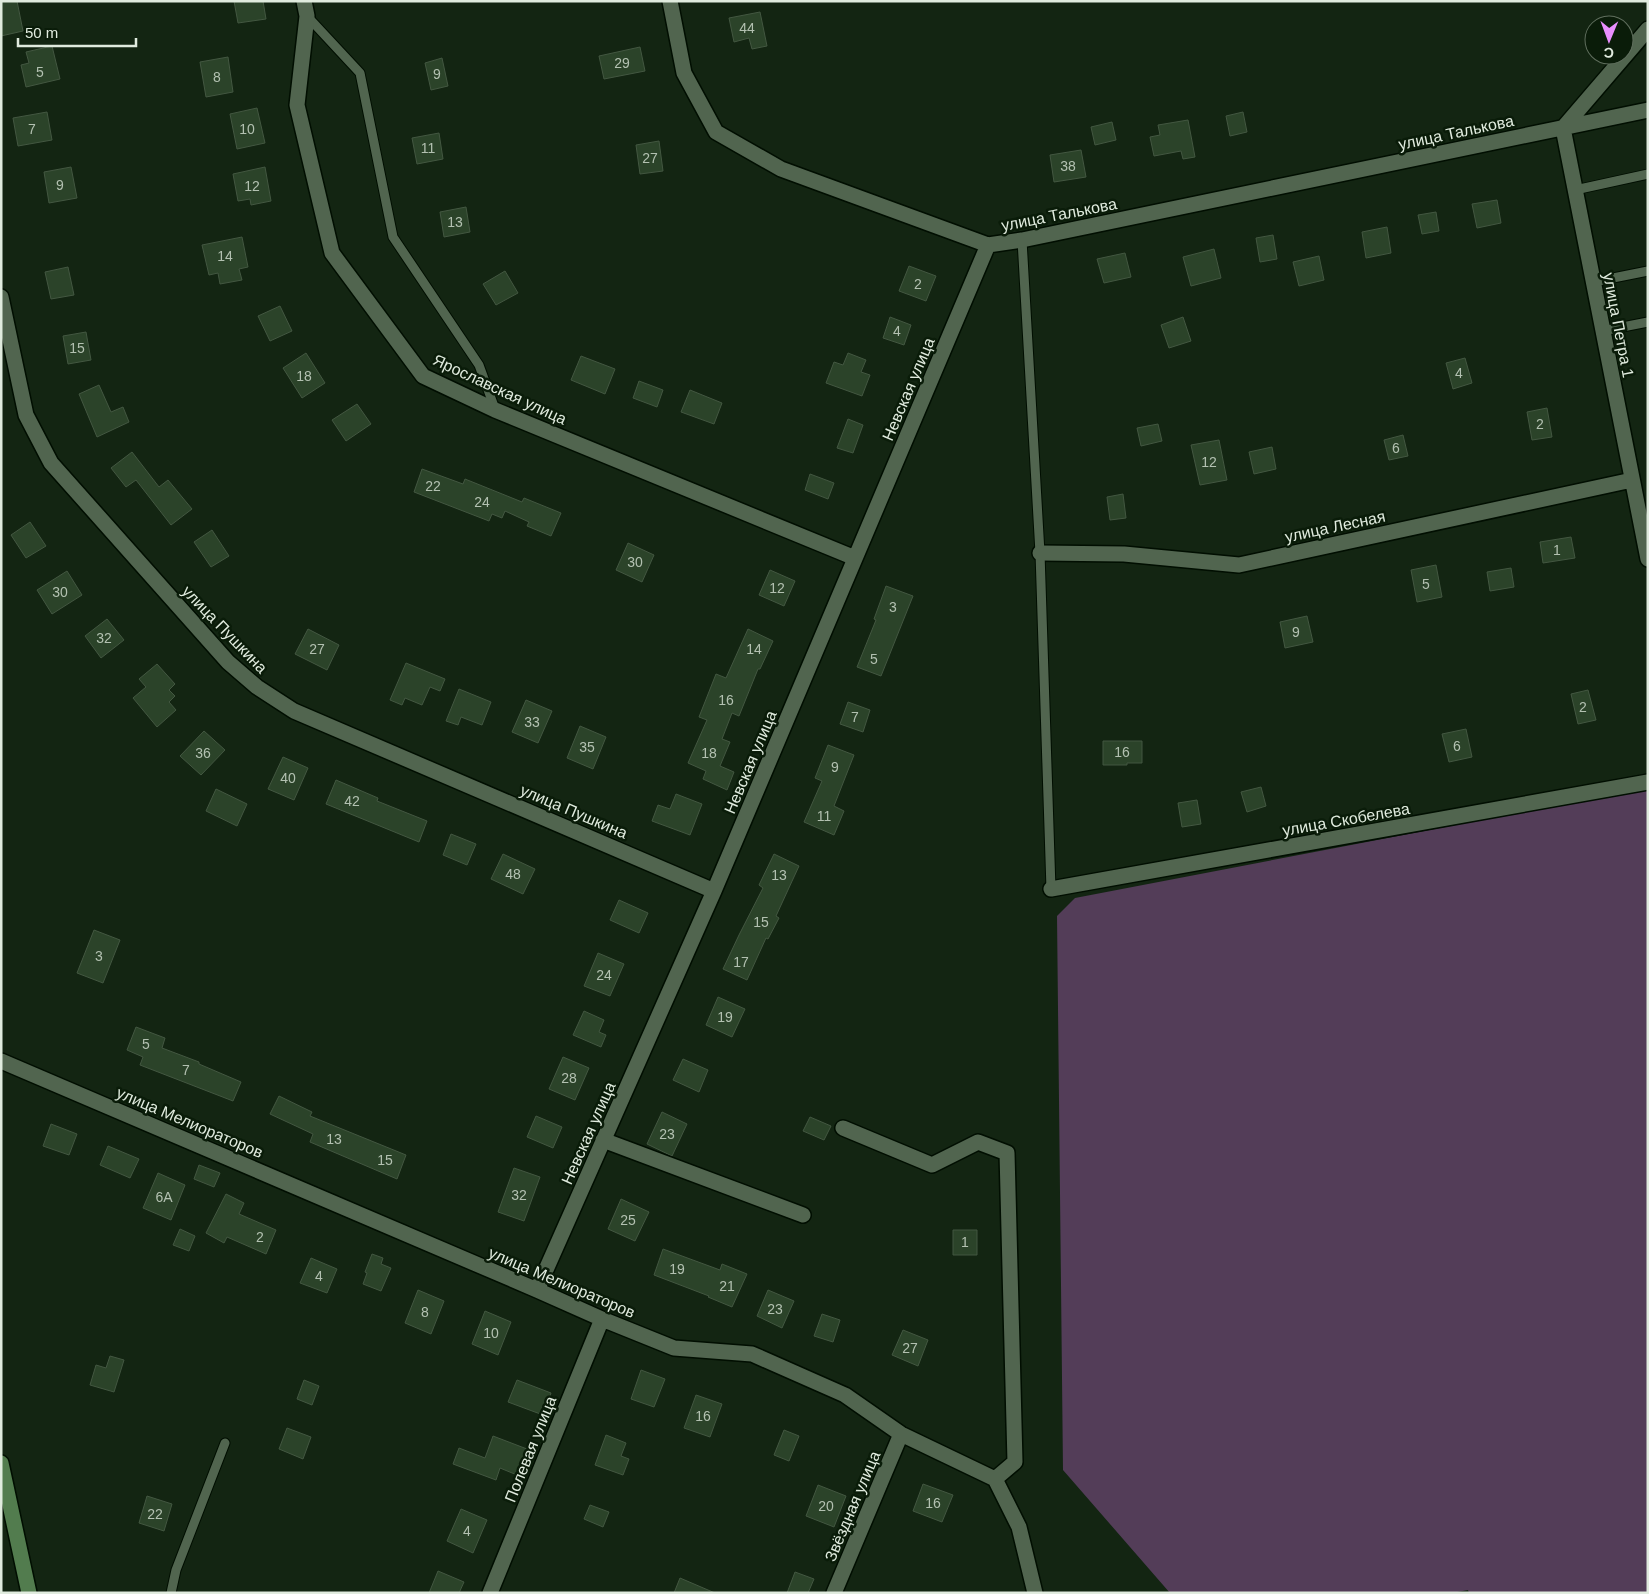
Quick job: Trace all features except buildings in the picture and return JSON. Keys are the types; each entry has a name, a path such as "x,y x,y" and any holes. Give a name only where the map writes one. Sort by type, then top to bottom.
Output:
{"main road":[{"path":"1,1463 29,1593"}],"street":[{"name":"улица Талькова","path":"670,1 684,73 716,132 781,169 988,245 1022,240 1648,110"},
{"name":"Ярославская улица","path":"306,9 297,105 332,252 423,376 495,410 855,558"},
{"path":"1563,128 1648,29"},
{"name":"улица Петра 1","path":"1563,128 1648,559"},
{"name":"Невская улица","path":"537,1290 714,891 988,245"},
{"name":"улица Пушкина","path":"1,297 26,415 51,463 228,662 257,687 294,711 714,891"},
{"name":"улица Лесная","path":"1040,553 1124,554 1239,565 1632,480"},
{"name":"улица Скобелева","path":"1051,889 1648,782"},
{"name":"улица Мелиораторов","path":"1,1061 602,1319 674,1348 752,1354 845,1394 901,1434 995,1479"},
{"path":"843,1128 932,1165 978,1142 1007,1153 1015,1462 995,1479 1019,1527 1035,1593"},
{"path":"604,1140 803,1215"},
{"name":"Полевая улица","path":"490,1593 602,1319"},
{"name":"Звёздная улица","path":"834,1593 901,1434"}],"lane":[{"path":"306,9 360,73 393,237 479,365 495,410"},
{"path":"1575,190 1648,174"},
{"path":"1022,240 1040,553 1051,889"},
{"path":"1593,282 1648,271"},
{"path":"1602,331 1648,322"},
{"path":"171,1593 176,1570 225,1444"}],"shaded area":[{"path":"1648,788 1648,1593 1469,1593 1468,1590 1452,1593 1170,1593 1063,1470 1057,916 1075,898"}]}
